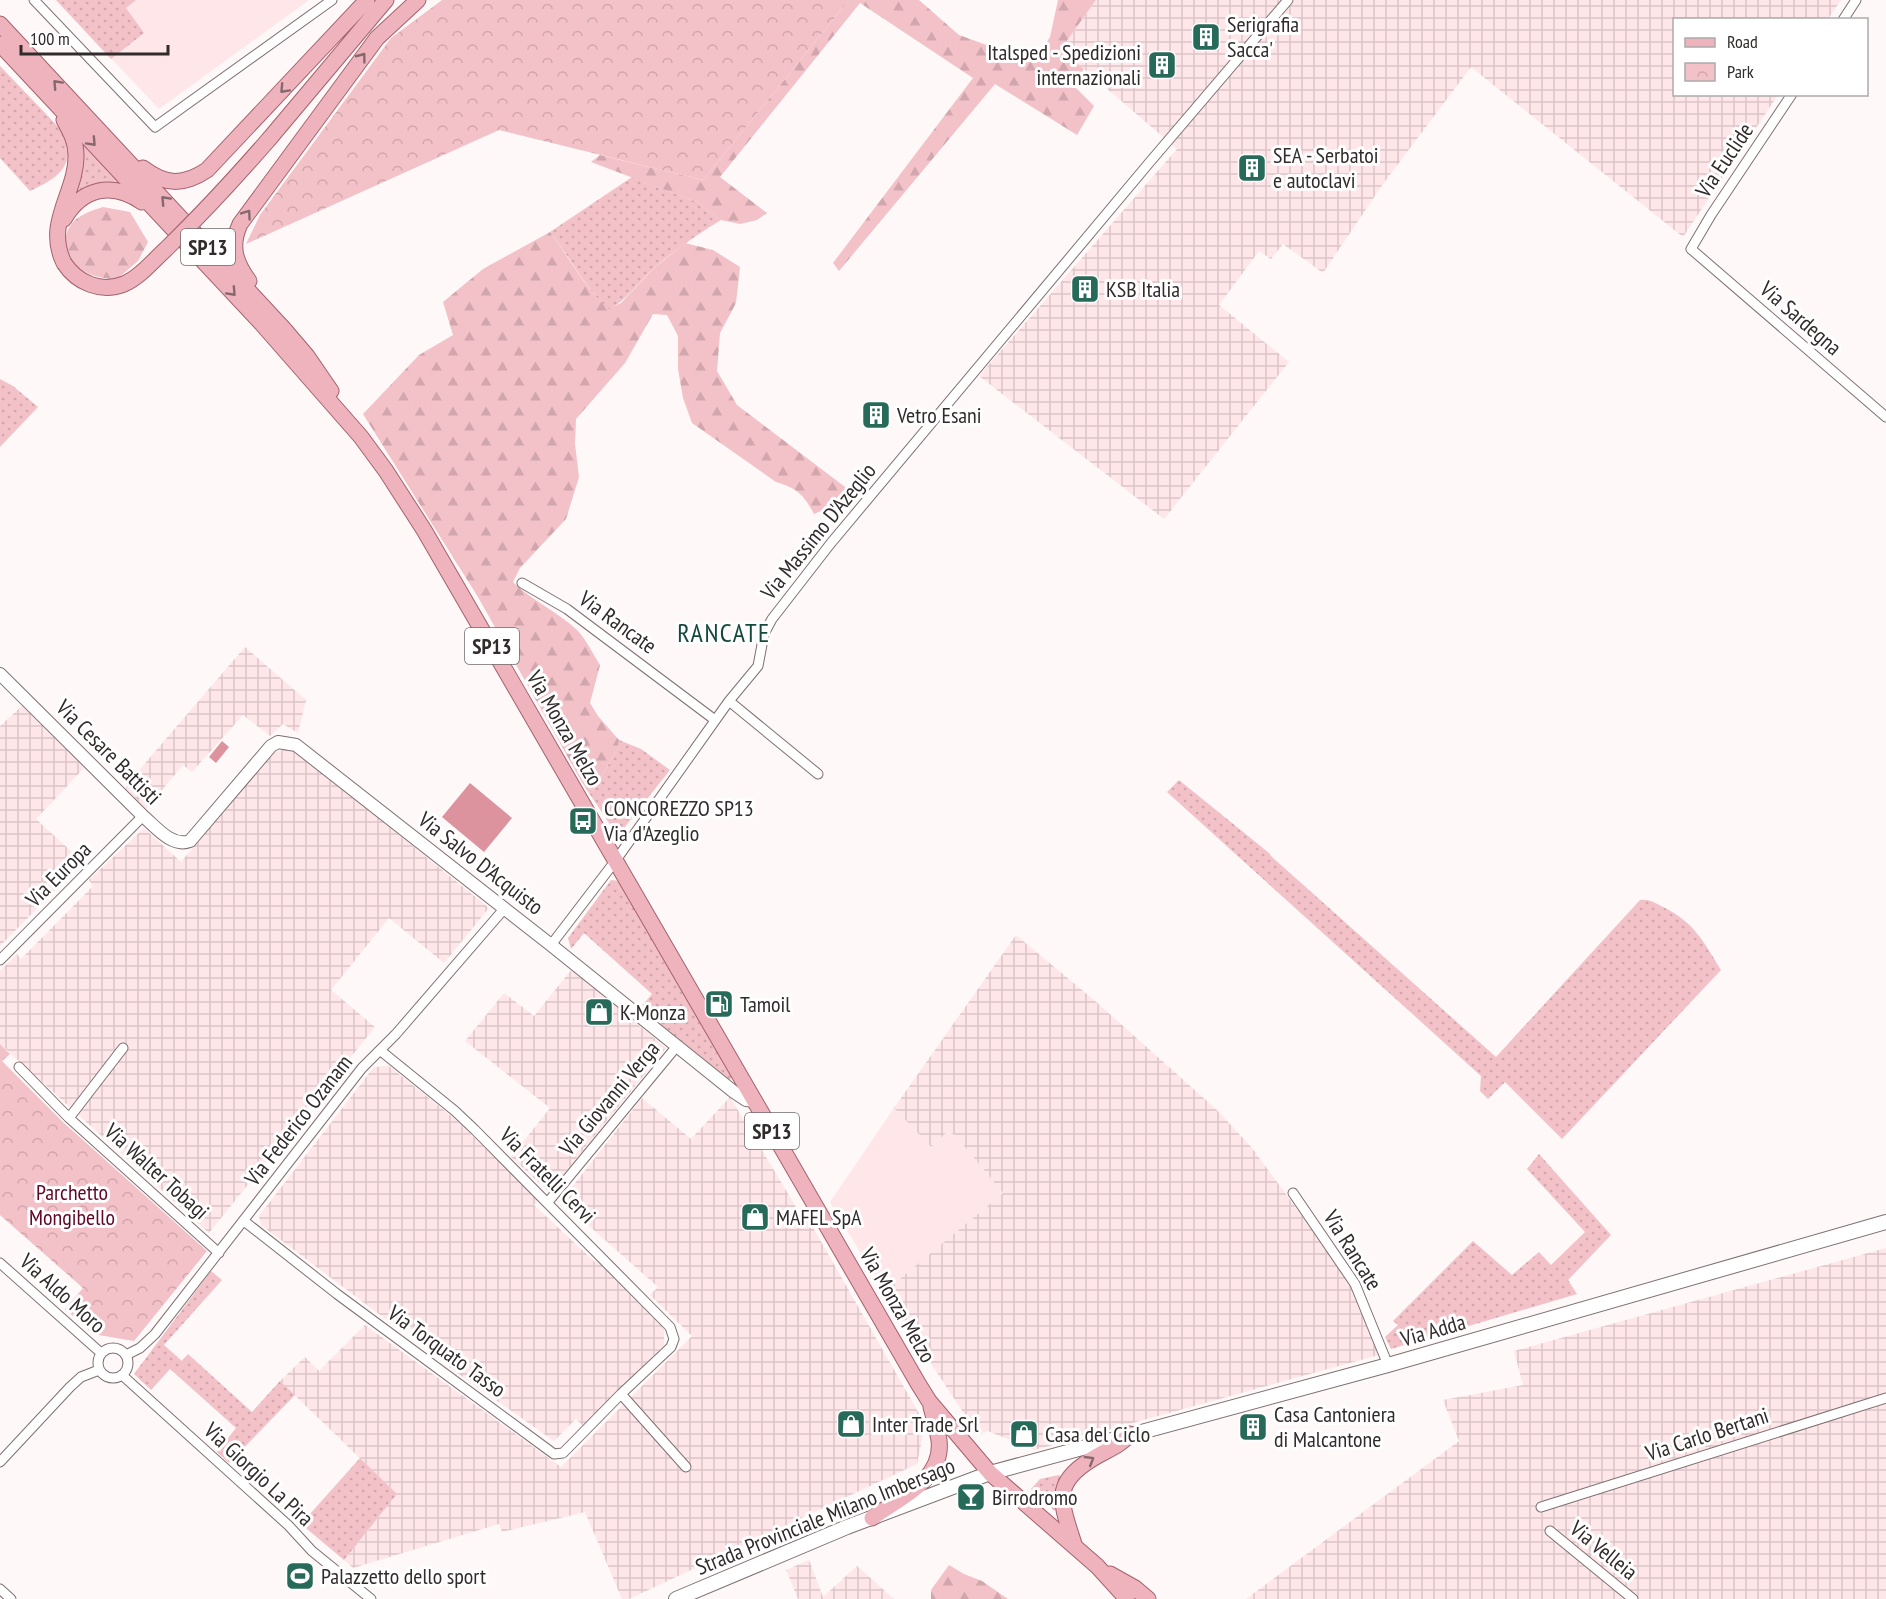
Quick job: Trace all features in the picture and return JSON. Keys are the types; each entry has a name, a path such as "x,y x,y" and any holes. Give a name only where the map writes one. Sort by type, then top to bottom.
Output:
{"main road":[{"path":"111,142 161,180 180,181 197,176 217,160 366,0"},
{"path":"52,99 72,135 76,156 58,230 58,246 64,263 74,275 89,285 108,287 129,281 145,269 204,212 270,138 386,0"},
{"path":"348,46 375,21 404,0"},
{"path":"304,352 242,272 235,255 235,236 244,218 372,45 389,25 418,0"},
{"name":"SP13","path":"0,24 304,352 361,436"},
{"name":"SP13","path":"0,44 266,328 361,436"},
{"path":"58,230 74,204 84,196 98,191 117,191 130,195 163,218"},
{"name":"Via Monza Melzo","path":"361,436 379,459 424,530 898,1350 930,1401 990,1473"},
{"name":"Via Adda","path":"990,1473 1388,1365 1886,1222"},
{"path":"872,1518 923,1482 936,1466 939,1440 930,1401"},
{"path":"1075,1547 1062,1506 1065,1485 1077,1469 1130,1434"},
{"name":"SP13","path":"990,1473 1097,1566 1127,1599"},
{"name":"Strada Provinciale Milano Imbersago","path":"676,1599 872,1518 990,1473"},
{"name":"SP13","path":"1097,1566 1135,1588 1148,1599"}],"street":[{"path":"34,0 155,127 332,0"},
{"name":"Via Massimo D'Azeglio","path":"551,945 616,860 729,701 758,666 764,634 771,619 831,543 1287,0"},
{"path":"1844,18 1856,0"},
{"name":"Via Euclide","path":"1691,249 1791,96"},
{"name":"Via Sardegna","path":"1691,249 1886,417"},
{"name":"Via Rancate","path":"522,583 567,609 715,720"},
{"name":"Via Cesare Battisti","path":"2,678 168,838 177,843 184,843 194,837"},
{"path":"729,701 818,774"},
{"name":"Via Salvo D'Acquisto","path":"194,837 271,746 278,742 287,742 296,746 551,945 739,1096 755,1101"},
{"name":"Via Europa","path":"0,960 143,816"},
{"name":"Via Federico Ozanam","path":"126,1355 137,1350 151,1338 362,1068 381,1050 504,909"},
{"name":"Via Giovanni Verga","path":"548,1202 677,1046"},
{"path":"69,1118 123,1048"},
{"name":"Via Fratelli Cervi","path":"381,1050 455,1111 548,1202 670,1327 674,1339"},
{"name":"Via Walter Tobagi","path":"18,1067 69,1118 219,1253"},
{"name":"Via Rancate","path":"1293,1192 1355,1284 1388,1365"},
{"name":"Via Torquato Tasso","path":"244,1221 337,1294 554,1454 563,1453 669,1349 674,1339"},
{"name":"Via Aldo Moro","path":"0,1263 101,1353"},
{"path":"110,1348 119,1349 126,1355 128,1364 122,1375 109,1378 99,1370 97,1361 101,1353 110,1348"},
{"path":"0,1462 69,1387 81,1377 99,1370"},
{"name":"Via Giorgio La Pira","path":"122,1375 312,1551 371,1599"},
{"path":"621,1394 686,1467"},
{"name":"Via Carlo Bertani","path":"1541,1507 1886,1398"},
{"name":"Via Velleia","path":"1550,1531 1633,1599"},
{"path":"0,1589 10,1599"}],"shaded area":[{"path":"56,0 309,0 159,109"},
{"path":"1096,0 1841,0 1829,18 1673,18 1673,96 1777,96 1683,237 1471,67 1383,184 1323,273 1283,244 1271,259 1259,251 1219,305 1289,362 1164,519 979,376 1177,149 1061,49"},
{"path":"245,647 306,700 298,733 283,724 270,736 243,715 192,772 183,765 146,809 126,789 128,783"},
{"path":"24,704 84,768 36,819 83,862 0,946 0,726"},
{"path":"222,741 229,747 216,763 209,757"},
{"path":"292,748 489,908 444,963 389,918 331,990 375,1027 209,1233 0,1044 0,971 17,954 21,959 93,886 89,880 144,828 181,862 271,753"},
{"path":"470,783 512,818 484,852 442,817"},
{"path":"1016,935 1094,1000 1217,1110 1252,1148 1350,1281 1379,1355 1035,1450 988,1431 978,1435 884,1292 1003,1193 955,1135 947,1132 931,1147 894,1108"},
{"path":"572,969 666,1048 549,1192 511,1157 550,1108 465,1041 504,993 534,1016"},
{"path":"389,1066 455,1119 539,1200 534,1205 595,1262 598,1259 664,1328 664,1345 583,1426 576,1419 554,1441 449,1367 454,1360 400,1320 396,1327 261,1225 259,1216 374,1067"},
{"path":"730,1097 799,1212 803,1210 925,1424 917,1464 629,1599 622,1599 585,1512 502,1532 499,1524 353,1568 344,1560 397,1494 280,1381 305,1357 319,1371 365,1325 561,1467 692,1336 650,1295 658,1287 561,1201 642,1098 691,1139"},
{"path":"894,1108 931,1147 947,1132 955,1135 1003,1193 884,1292 830,1202"},
{"path":"1886,1248 1886,1599 1246,1599 1459,1441 1443,1400 1523,1385 1514,1351"},
{"path":"809,1560 823,1597 857,1566 894,1599 798,1599 786,1570"}],"green space":[{"path":"56,0 136,0 126,8 144,33 111,59"},
{"path":"442,0 849,0 703,180 499,130 246,244 260,215 391,38"},
{"path":"849,0 919,0 959,35 995,48 1022,62 1035,62 1050,37 1058,0 1096,0 1061,49 1084,69 1072,84 1094,106 1077,135 995,84 839,271 833,263 973,78 860,3 720,177 767,213 757,220 740,224 721,220 697,202 591,162 600,155 703,180"},
{"path":"0,66 68,137 68,158 61,172 30,191 0,158"},
{"path":"79,136 129,190 73,200"},
{"path":"632,177 697,202 721,220 669,255 609,310 592,292 550,232"},
{"path":"103,207 130,212 148,242 138,261 116,280 91,275 84,271 74,263 66,245 67,232 73,222"},
{"path":"550,232 585,282 609,309 621,303 653,269 685,243 713,250 740,267 736,303 720,333 717,371 737,405 853,493 814,514 807,502 795,490 776,482 692,423 683,398 678,369 678,336 667,315 653,314 625,363 576,419 575,444 579,477 566,519 520,568 513,582 577,630 600,665 590,703 619,740 618,748 593,791 583,784 478,597 363,414 419,355 453,335 443,302 483,269"},
{"path":"0,379 13,386 38,407 0,447"},
{"path":"619,740 641,749 670,770 624,828 613,829 583,784 593,791 618,748"},
{"path":"1179,780 1269,853 1496,1057 1640,900 1655,903 1674,913 1691,926 1721,970 1562,1139 1505,1082 1488,1099 1480,1091 1481,1076 1167,792"},
{"path":"611,880 620,881 735,1074 730,1080 640,1008 652,994 584,933 571,949 568,938"},
{"name":"Parchetto Mongibello","path":"0,1044 10,1054 2,1061 64,1123 207,1251 134,1341 93,1334 65,1309 83,1288 0,1215"},
{"path":"1539,1154 1611,1235 1568,1280 1577,1294 1391,1349 1385,1337 1398,1325 1393,1321 1473,1241 1512,1275 1539,1252 1551,1265 1585,1232 1527,1169"},
{"path":"211,1271 222,1280 164,1345 182,1361 188,1354 252,1412 280,1381 295,1395 229,1463 217,1452 236,1428 170,1369 151,1390 134,1374"},
{"path":"360,1458 397,1494 344,1560 301,1524"},
{"path":"1059,1475 1063,1478 1055,1511 1031,1489 1040,1479"},
{"path":"949,1565 982,1581 1008,1599 931,1599 931,1590"}],"place":[{"name":"Serigrafia Sacca'","path":"1206,37"},
{"name":"Italsped - Spedizioni internazionali","path":"1162,65"},
{"name":"SEA - Serbatoi e autoclavi","path":"1252,168"},
{"name":"KSB Italia","path":"1085,289"},
{"name":"Vetro Esani","path":"876,415"},
{"name":"CONCOREZZO SP13 Via d'Azeglio","path":"583,821"},
{"name":"Tamoil","path":"719,1004"},
{"name":"K-Monza","path":"599,1012"},
{"name":"MAFEL SpA","path":"755,1217"},
{"name":"Inter Trade Srl","path":"851,1424"},
{"name":"Casa Cantoniera di Malcantone","path":"1253,1427"},
{"name":"Casa del Ciclo","path":"1024,1434"},
{"name":"Birrodromo","path":"971,1497"},
{"name":"Palazzetto dello sport","path":"300,1576"}],"district":[{"name":"RANCATE","path":"724,632"}]}
